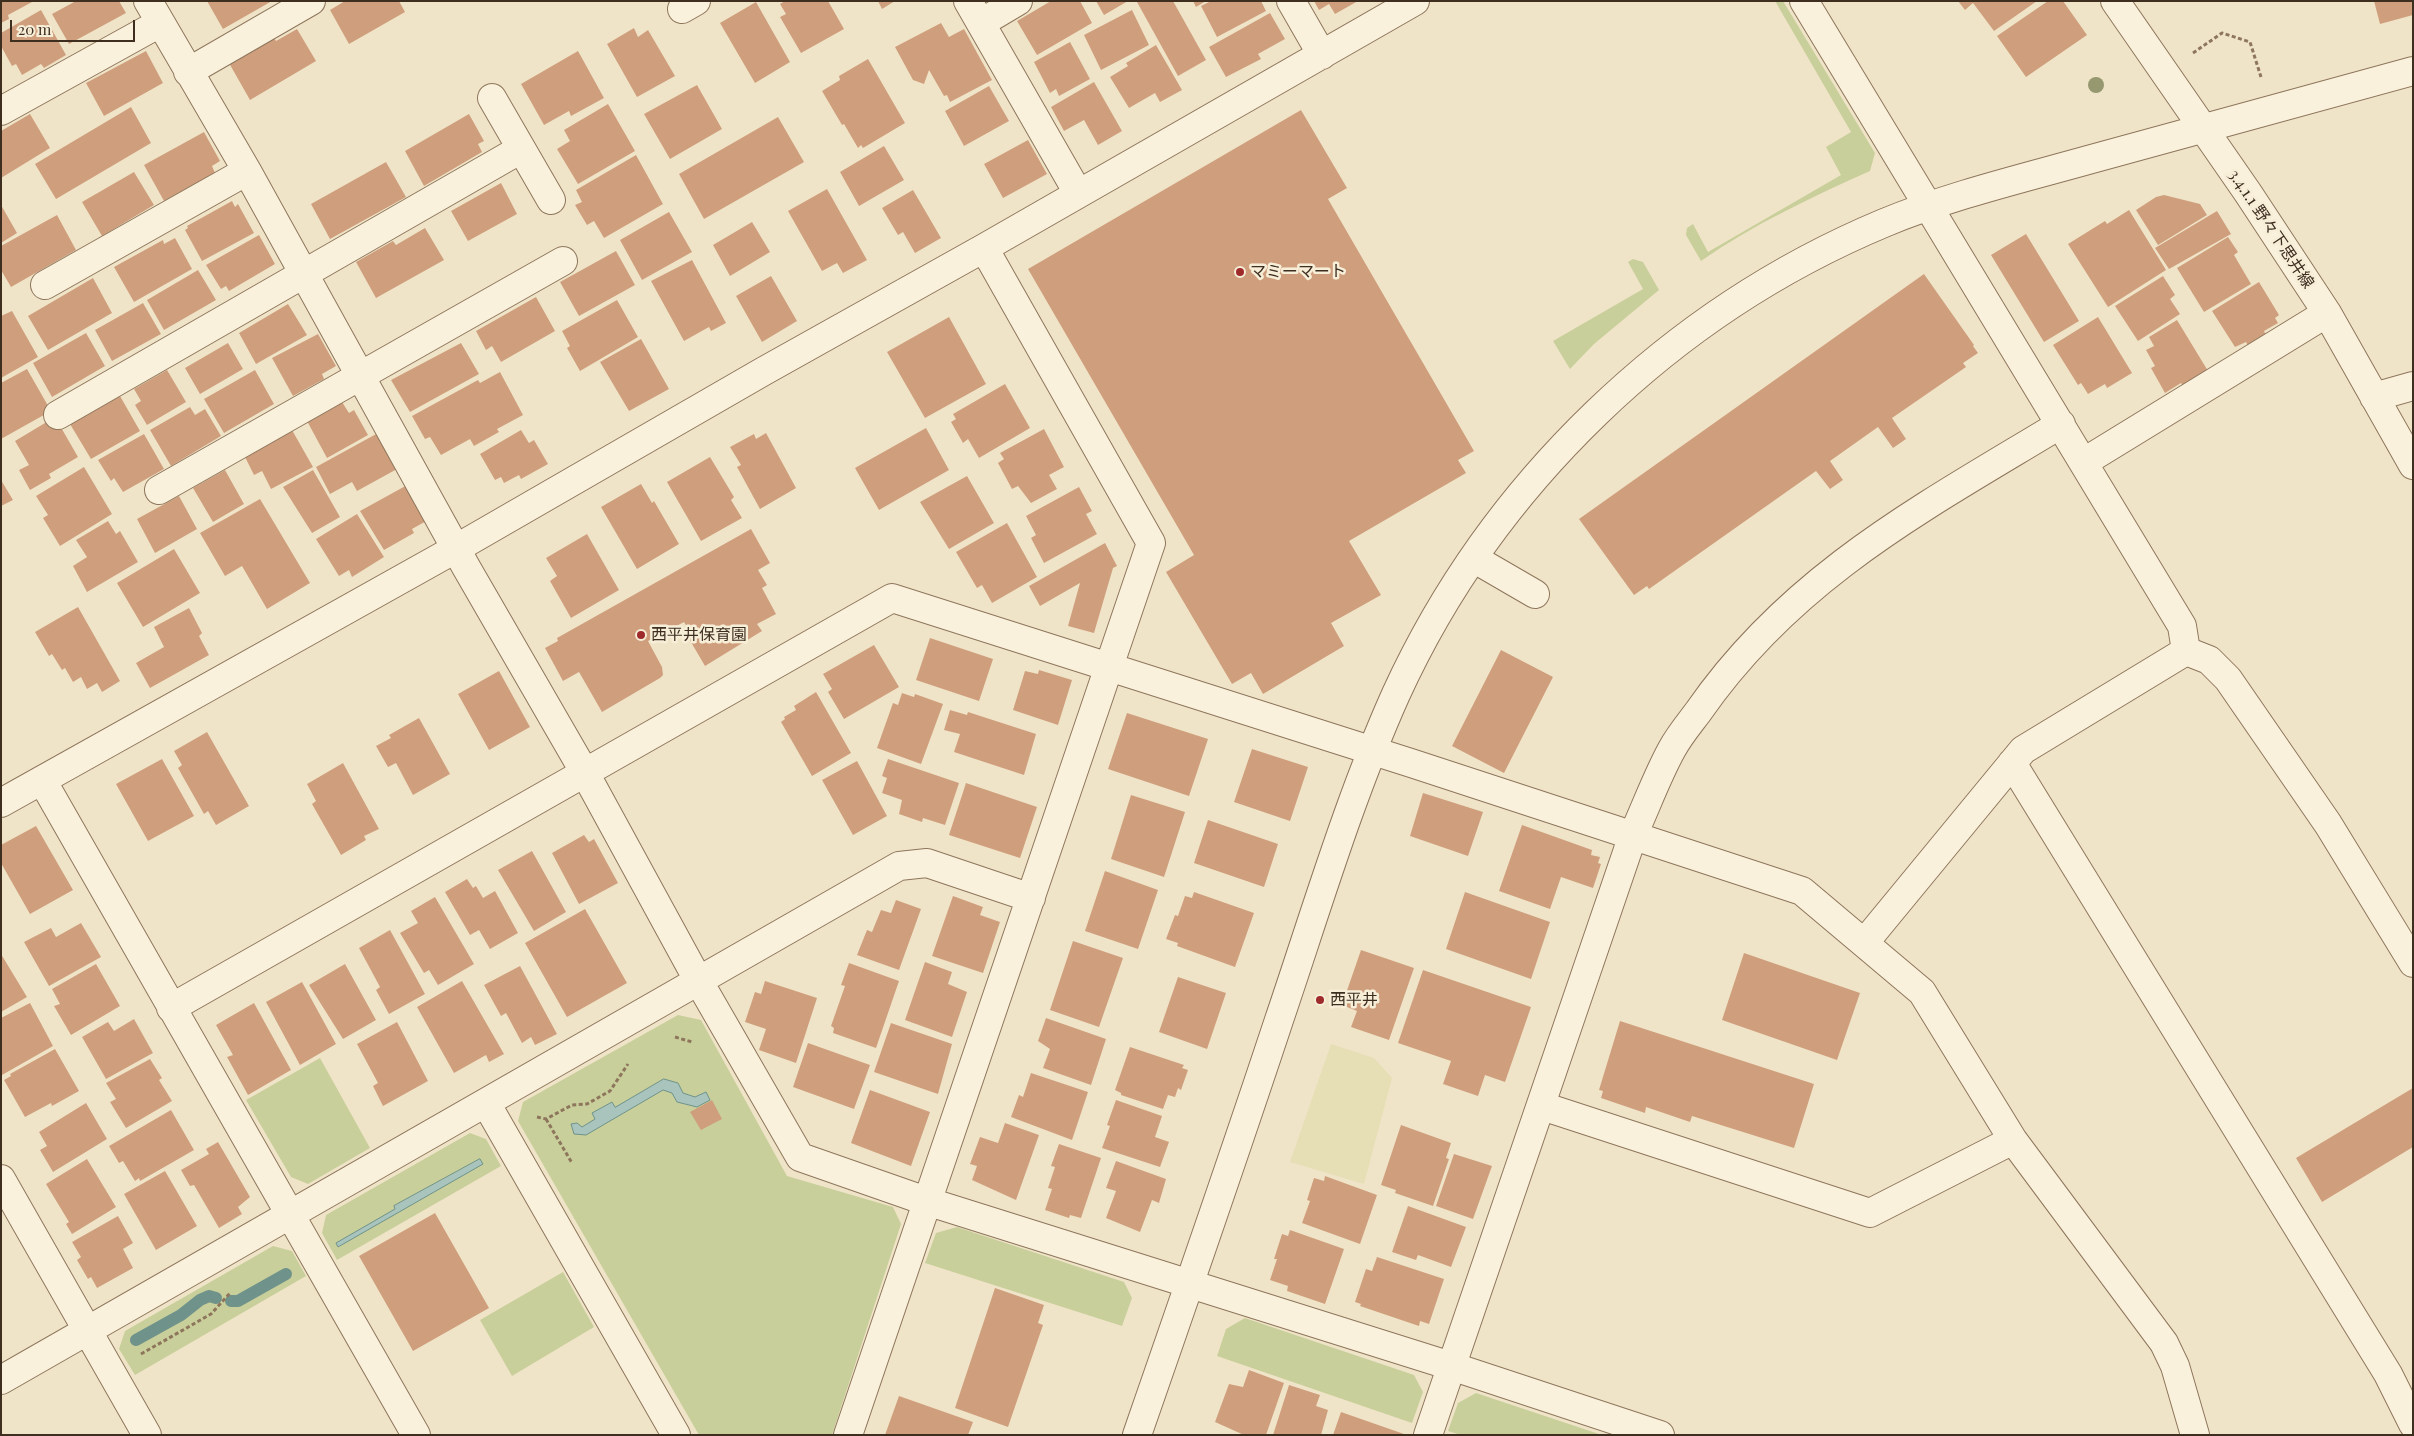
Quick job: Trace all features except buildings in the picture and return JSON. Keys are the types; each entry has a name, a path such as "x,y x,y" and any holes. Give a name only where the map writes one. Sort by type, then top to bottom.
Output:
{"street":[{"path":"188,72 311,1"},
{"path":"1018,1 975,12 1078,193"},
{"path":"1291,1 1322,55"},
{"path":"1,803 457,548 1415,1"},
{"path":"1804,1 2182,626 2186,651"},
{"name":"3.4.1.1 野々下思井線","path":"2115,1 2204,129 2327,314 2413,466"},
{"path":"1,111 154,12 247,171 585,773 698,980 800,1157 926,1201 1451,1366 1660,1435"},
{"path":"1137,1435 1372,752 1406,674 1472,558 1510,508 1573,436 1630,383 1672,348 1727,307 1797,264 1885,223 1928,206 1996,185 2413,71"},
{"path":"492,98 552,200"},
{"path":"58,415 521,149"},
{"path":"45,285 247,171"},
{"path":"848,1435 926,1201 1110,669 1151,543 984,248"},
{"path":"159,490 563,262"},
{"path":"2084,462 2327,314"},
{"path":"2374,396 2413,386"},
{"path":"1428,1435 1542,1106 1633,835 1672,750 1718,682 1763,633 1810,587 1858,550 1920,509 2061,424"},
{"path":"1472,558 1535,594"},
{"path":"171,1008 892,598 1633,835 1802,891 1865,942 1922,992 2013,1140 2164,1343 2174,1366 2195,1435"},
{"path":"1865,942 2023,750 2186,651"},
{"path":"2186,651 2209,660 2228,679 2328,824 2413,963"},
{"path":"2012,763 2388,1374 2413,1424"},
{"path":"42,780 416,1435"},
{"path":"1,1380 899,866 927,862 1031,898"},
{"path":"486,1103 676,1435"},
{"path":"1542,1106 1870,1213 2013,1140"},
{"path":"1,1179 147,1435"}],"path":[{"path":"2193,54 2222,33 2250,42 2262,80"},
{"path":"668,1040 676,1036 697,1044"},
{"path":"503,1133 531,1116 546,1119 572,1105 587,1104 610,1091 629,1062"},
{"path":"546,1119 572,1163"},
{"path":"111,1371 212,1314 236,1285"}],"shaded area":[{"path":"1331,1044 1374,1058 1392,1078 1364,1184 1290,1162"}],"green space":[{"path":"1775,1 1783,1 1875,153 1870,171 1762,223 1701,261 1686,235 1687,228 1693,224 1708,252 1841,175 1826,147 1851,132"},
{"path":"1633,259 1643,262 1659,290 1594,344 1570,369 1553,341 1643,289 1628,262"},
{"path":"678,1015 701,1020 787,1176 893,1207 901,1224 832,1435 699,1435 518,1121 523,1102"},
{"path":"320,1058 370,1148 308,1184 291,1177 246,1100"},
{"path":"470,1133 486,1139 501,1166 337,1260 322,1233 326,1215"},
{"path":"957,1227 1124,1282 1132,1298 1122,1326 925,1263 936,1233"},
{"path":"273,1246 292,1251 306,1276 135,1375 119,1349 125,1331"},
{"path":"563,1272 594,1327 512,1376 480,1320"},
{"path":"1245,1318 1414,1375 1423,1392 1412,1423 1217,1356 1226,1329"},
{"path":"1476,1393 1602,1435 1461,1435 1448,1431 1458,1403"}],"water":[{"path":"664,1079 678,1083 683,1093 695,1097 706,1092 710,1100 697,1107 677,1102 672,1093 663,1090 586,1135 574,1134 571,1124 577,1123 582,1127 595,1119 592,1113 612,1102 615,1107"},
{"path":"480,1159 483,1164 338,1247 336,1243 395,1209 394,1206"}],"waterway":[{"path":"231,1301 238,1301 286,1274"},
{"path":"136,1340 181,1315 200,1300 209,1296 216,1298"}],"place":[{"name":"マミーマート","path":"1240,272"},
{"name":"西平井保育園","path":"641,635"},
{"name":"西平井","path":"1320,1000"}]}
